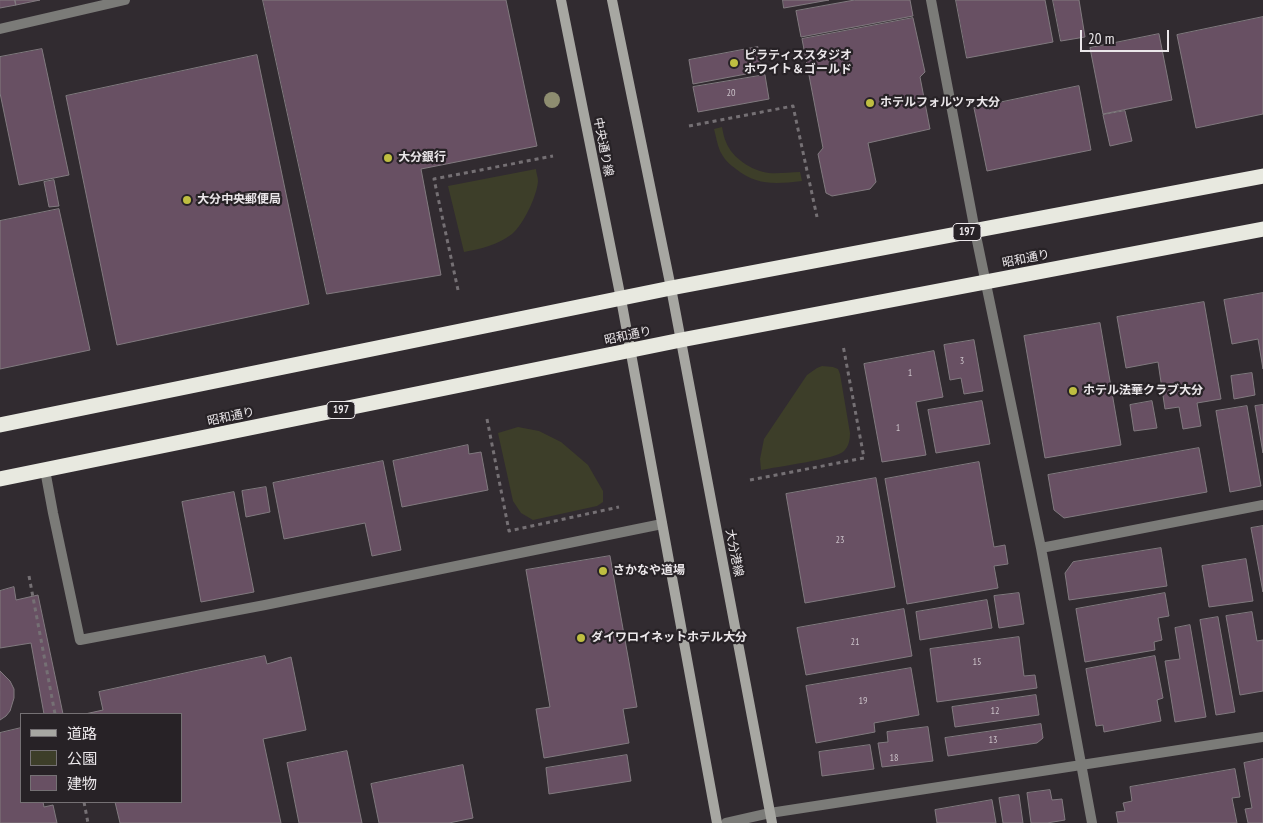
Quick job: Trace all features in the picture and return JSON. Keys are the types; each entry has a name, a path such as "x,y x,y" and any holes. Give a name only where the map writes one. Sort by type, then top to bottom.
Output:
{"highway":[{"name":"197","path":"0,425 672,288 1263,176"},
{"name":"昭和通り","path":"0,479 681,340 1263,229"}],"main road":[{"name":"中央通り線","path":"561,0 621,299"},
{"path":"612,0 672,288"},
{"name":"大分港線","path":"672,288 771,818"},
{"path":"621,299 717,823"}],"street":[{"path":"0,28 125,0"},
{"path":"931,0 975,231 1041,548 1092,823"},
{"path":"45,470 52,512 80,640 275,603 662,524"},
{"path":"1041,548 1263,505"},
{"path":"726,823 771,818 1081,765 1263,737"}],"path":[{"path":"689,126 793,106 817,217"},
{"path":"458,290 434,179 554,156"},
{"path":"750,480 864,458 843,344"},
{"path":"487,419 509,531 619,507"},
{"path":"29,576 55,713"},
{"path":"84,803 88,823"}],"green space":[{"path":"722,127 729,148 743,163 756,170 769,173 800,172 802,181 767,182 744,175 729,163 720,151 714,129"},
{"path":"536,169 538,181 535,194 525,217 516,230 507,238 495,244 464,252 448,186"},
{"path":"822,366 838,369 840,374 850,433 847,447 839,454 830,457 761,470 760,459 764,439 807,375"},
{"path":"518,427 539,431 561,442 588,465 603,491 603,502 597,506 533,520 521,513 513,501 498,433"}],"building":[{"path":"0,0 15,0 16,5 0,8"},
{"path":"15,0 40,0 16,5"},
{"name":"大分銀行","path":"263,0 506,0 537,146 421,169 441,275 327,294"},
{"path":"783,0 829,0 784,8"},
{"path":"855,0 910,0 913,16 801,37 796,11"},
{"path":"956,0 1045,0 1053,42 967,58"},
{"path":"1053,0 1079,0 1085,37 1061,41"},
{"path":"1263,17 1263,114 1196,128 1177,35"},
{"name":"ホテルフォルツァ大分","path":"913,18 925,72 920,77 930,129 868,143 876,182 870,189 832,196 826,193 818,154 823,148 802,39"},
{"path":"1159,34 1172,100 1103,114 1090,48"},
{"path":"758,47 762,71 693,84 689,60"},
{"path":"42,49 69,175 19,185 0,93 0,57"},
{"name":"大分中央郵便局","path":"257,55 309,304 117,345 66,96"},
{"path":"765,75 769,99 698,112 693,87"},
{"path":"1079,86 1091,150 987,171 974,108"},
{"path":"1125,111 1132,141 1110,146 1103,115"},
{"path":"54,180 59,206 49,207 44,182"},
{"path":"59,209 90,350 0,369 0,221"},
{"path":"1263,293 1263,369 1258,339 1232,344 1224,300"},
{"path":"1204,302 1221,399 1197,403 1201,426 1183,429 1179,407 1165,409 1158,362 1126,368 1117,317"},
{"name":"ホテル法華クラブ大分","path":"1100,323 1121,445 1045,458 1024,336"},
{"path":"974,340 983,391 964,394 961,378 950,380 944,345"},
{"path":"934,351 943,397 916,402 926,455 882,462 864,364"},
{"path":"1252,373 1255,395 1234,399 1231,376"},
{"path":"982,401 990,444 936,453 928,410"},
{"path":"1152,401 1157,428 1134,431 1130,405"},
{"path":"1263,405 1263,453 1255,406"},
{"path":"1247,406 1261,486 1230,492 1216,411"},
{"path":"468,445 469,454 481,452 488,490 402,507 393,461"},
{"path":"1199,448 1207,492 1064,518 1054,510 1048,475"},
{"path":"383,461 401,550 372,556 365,523 284,539 273,483"},
{"path":"979,462 994,547 1005,545 1008,564 994,566 998,588 907,604 885,479"},
{"path":"876,478 895,587 805,603 786,494"},
{"path":"266,487 270,512 246,517 242,491"},
{"path":"234,492 254,592 201,602 182,502"},
{"path":"1263,526 1263,592 1251,528"},
{"path":"1161,548 1167,586 1069,600 1065,573 1073,562"},
{"name":"ダイワロイネットホテル大分","path":"610,556 637,707 623,709 629,743 544,758 536,709 550,707 526,570"},
{"path":"1246,559 1253,601 1209,607 1202,566"},
{"path":"14,587 16,600 38,595 63,713 44,713 31,643 0,648 0,591"},
{"path":"1019,593 1024,624 999,628 994,596"},
{"path":"1165,593 1169,616 1158,618 1162,640 1154,642 1155,650 1085,662 1076,609"},
{"path":"987,600 992,628 920,640 916,612"},
{"path":"904,609 912,656 806,675 797,628"},
{"path":"1252,612 1257,641 1263,640 1263,691 1240,695 1226,616"},
{"path":"1218,617 1235,712 1216,715 1200,620"},
{"path":"1190,625 1206,717 1175,722 1165,661 1180,659 1175,628"},
{"path":"1019,637 1024,676 1035,675 1037,688 937,702 930,649"},
{"path":"265,656 267,664 291,657 306,730 263,739 281,823 120,823 115,803 182,803 182,713 90,713 103,710 99,692"},
{"path":"1155,656 1163,698 1157,700 1161,721 1104,732 1103,725 1096,726 1086,669"},
{"path":"911,668 919,715 874,723 875,732 816,743 806,686"},
{"path":"0,671 10,681 14,689 14,698 10,711 0,720"},
{"path":"1036,695 1039,715 955,727 952,707"},
{"path":"1041,724 1043,738 1037,743 948,756 945,738"},
{"path":"928,727 933,761 882,767 878,743 888,742 887,732"},
{"path":"20,728 20,803 43,803 44,807 53,805 57,823 0,823 0,733"},
{"path":"870,745 874,769 822,776 819,752"},
{"path":"347,751 362,823 299,823 287,763"},
{"path":"627,755 631,781 549,794 546,768"},
{"path":"1263,759 1263,823 1248,823 1245,809 1252,808 1244,763"},
{"path":"463,765 473,818 449,823 379,823 371,784"},
{"path":"1235,769 1240,797 1232,798 1237,823 1118,823 1116,812 1125,811 1123,803 1132,801 1130,787"},
{"path":"1050,790 1052,800 1062,799 1065,820 1031,823 1027,793"},
{"path":"1019,795 1023,823 1003,823 999,798"},
{"path":"992,800 996,823 937,823 935,810"}],"place":[{"name":"ピラティススタジオ ホワイト＆ゴールド","path":"734,63"},
{"name":"ホテルフォルツァ大分","path":"870,103"},
{"name":"大分銀行","path":"388,158"},
{"name":"大分中央郵便局","path":"187,200"},
{"name":"ホテル法華クラブ大分","path":"1073,391"},
{"name":"さかなや道場","path":"603,571"},
{"name":"ダイワロイネットホテル大分","path":"581,638"}]}
